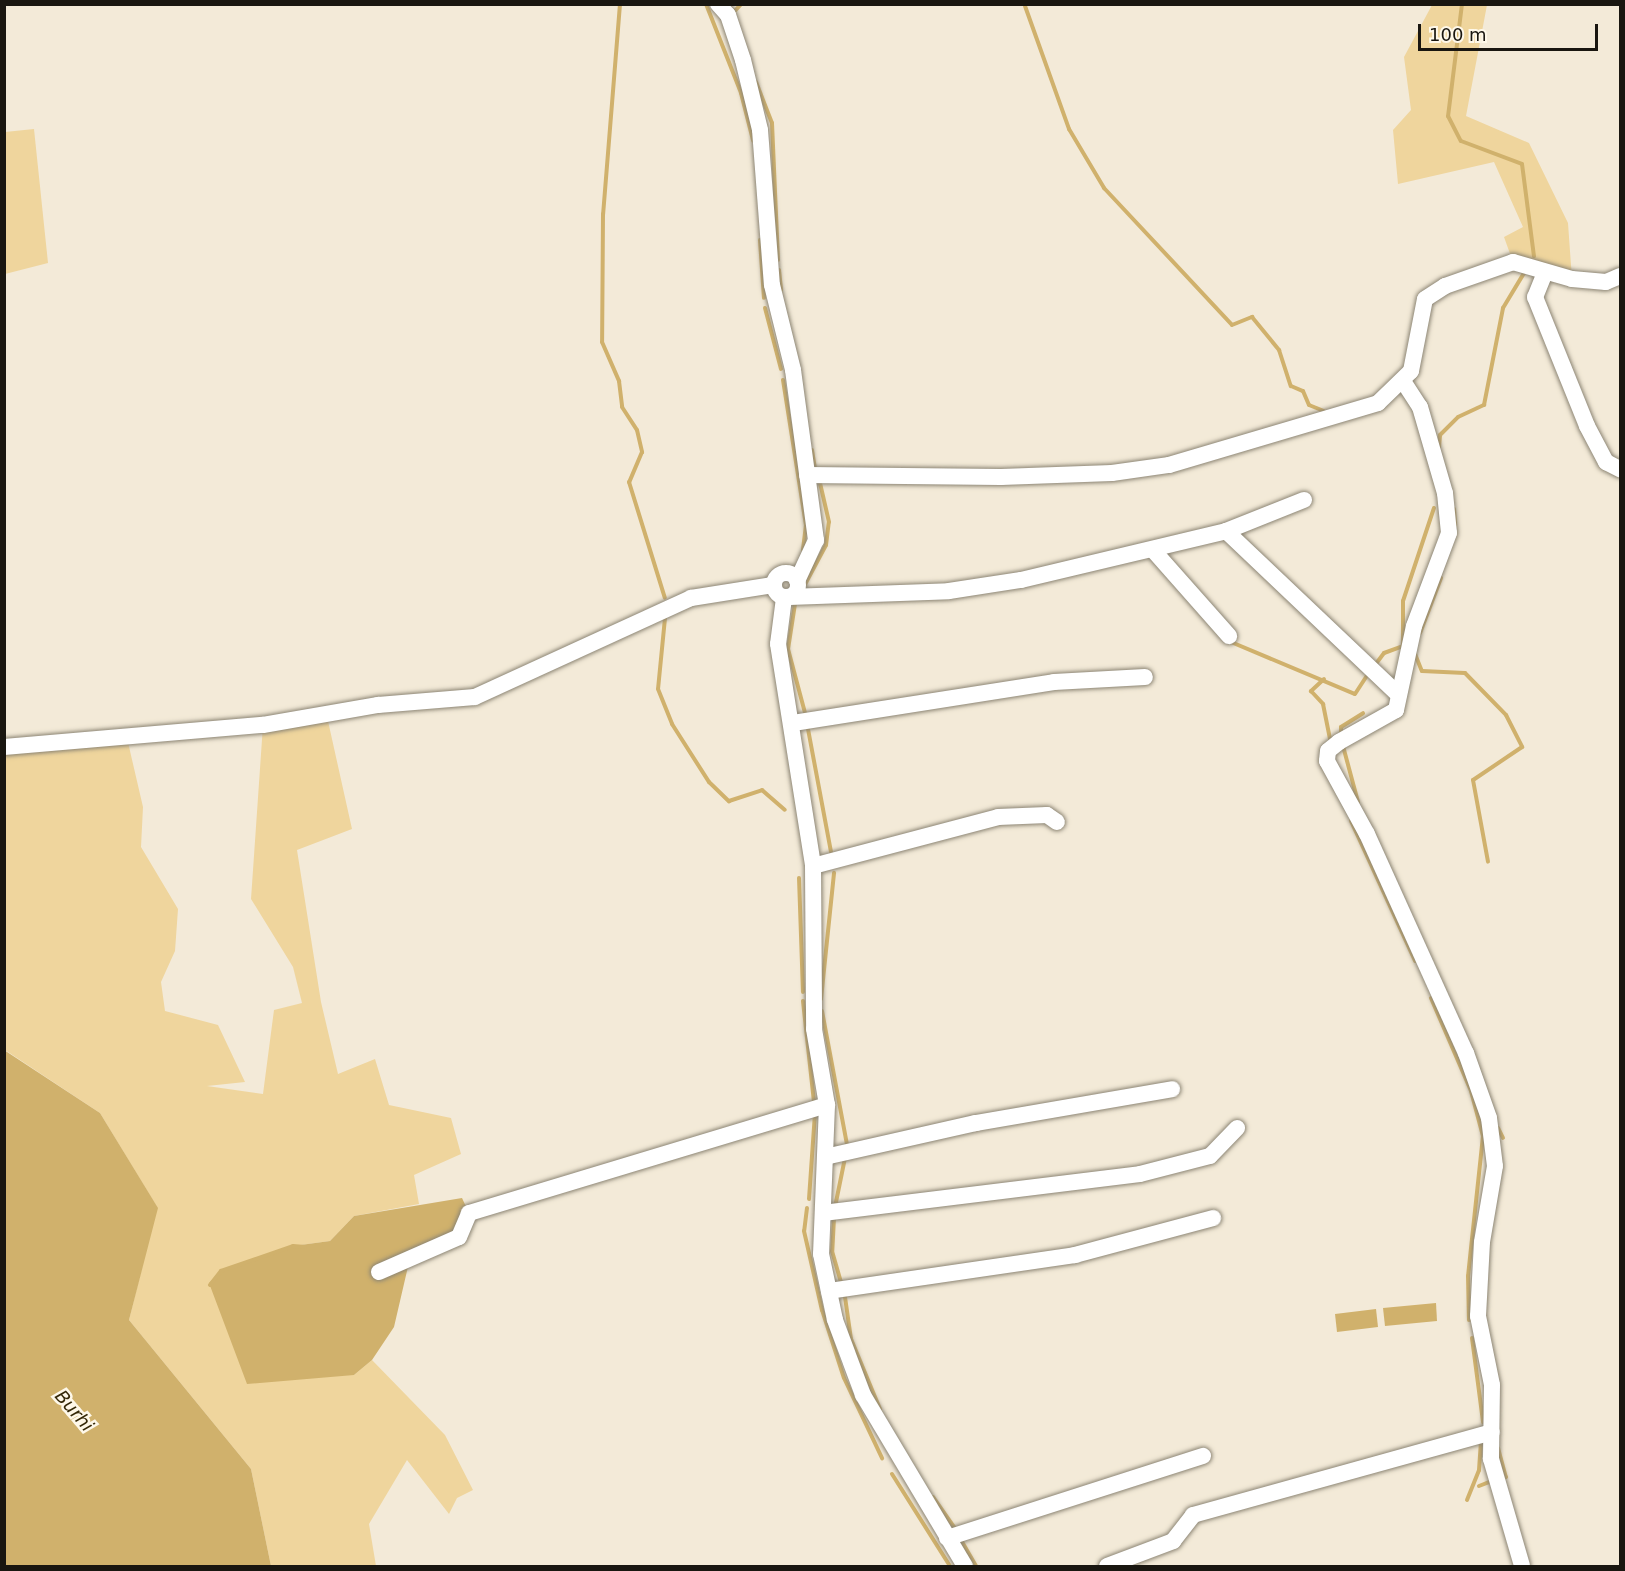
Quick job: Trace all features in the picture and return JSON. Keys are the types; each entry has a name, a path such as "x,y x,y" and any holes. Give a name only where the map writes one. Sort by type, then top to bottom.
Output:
{"street":[{"path":"724,7 743,60 760,130 771,274 793,370 816,540 797,581 784,573 778,644 793,723 813,866 814,1029 827,1105 821,1254 829,1291 863,1395 964,1566"},
{"path":"807,475 1001,477 1112,473 1169,465 1378,403 1411,371 1420,316 1431,292 1513,262 1544,275 1606,282 1620,276"},
{"path":"1544,275 1535,297 1587,426 1606,462 1620,469"},
{"path":"1403,381 1420,407 1451,520 1414,626 1396,710 1389,717 1339,742 1328,751 1328,761 1367,834 1466,1053 1493,1136 1495,1166 1482,1242 1478,1316 1492,1385 1492,1432 1496,1489 1522,1566"},
{"path":"4,747 262,725 368,706 476,697 692,598 782,593 949,591 1021,580 1226,531 1304,500"},
{"path":"1226,531 1399,695"},
{"path":"1153,550 1229,636"},
{"path":"793,723 1054,682 1145,677"},
{"path":"813,866 998,817 1047,815 1057,822"},
{"path":"825,1157 976,1123 1172,1089"},
{"path":"379,1272 459,1237 469,1213 827,1105"},
{"path":"823,1213 1140,1174 1210,1156 1237,1128"},
{"path":"829,1291 1075,1255 1213,1218"},
{"path":"1107,1566 1173,1541 1193,1515 1492,1432"},
{"path":"947,1538 1203,1456"}],"shaded area":[{"path":"1432,5 1487,5 1466,116 1529,143 1568,223 1572,279 1513,262 1504,237 1523,227 1494,162 1398,184 1393,130 1411,110 1404,57"},
{"path":"34,129 48,263 5,274 5,132"},
{"path":"326,712 352,829 297,850 321,1002 338,1074 375,1059 389,1105 451,1118 461,1154 414,1175 419,1204 354,1216 330,1241 293,1246 221,1271 354,1375 372,1360 445,1435 473,1490 457,1498 449,1514 407,1460 369,1524 376,1566 271,1566 251,1469 129,1320 157,1207 100,1113 5,1050 5,747 127,738 143,807 141,847 178,909 175,951 161,982 165,1011 218,1025 245,1082 207,1086 263,1094 274,1010 302,1003 293,967 251,899 263,725"}],"water":[{"name":"Burhi","path":"4,1050 100,1113 158,1208 129,1320 251,1469 271,1566 5,1566"},
{"path":"462,1198 469,1213 459,1237 410,1258 394,1327 372,1360 354,1375 247,1384 209,1283 221,1271 293,1246 330,1241 354,1216"},
{"path":"1436,1303 1437,1321 1385,1326 1383,1308"},
{"path":"1376,1309 1378,1327 1337,1332 1335,1314"}],"waterway":[{"path":"620,4 603,214 602,342 619,381 622,407 637,430 642,452 629,482 665,598"},
{"path":"706,4 741,93 753,140"},
{"path":"733,13 741,4"},
{"path":"1462,4 1448,116 1461,141 1522,164 1534,256"},
{"path":"1025,6 1069,129 1104,188 1232,325 1252,317 1279,350 1291,386 1303,391 1309,405 1324,411"},
{"path":"756,82 772,123 778,260"},
{"path":"760,240 764,298"},
{"path":"779,270 781,290"},
{"path":"1439,447 1440,435 1458,417 1484,405 1503,308 1524,273"},
{"path":"765,308 781,369"},
{"path":"783,380 806,525 803,550"},
{"path":"812,450 815,469"},
{"path":"802,590 826,545 829,522 820,484"},
{"path":"1375,665 1384,653 1403,646 1403,601 1434,508"},
{"path":"1454,509 1455,525"},
{"path":"1420,633 1441,578"},
{"path":"795,604 788,649 805,713"},
{"path":"665,618 658,689 672,724 709,782 729,801 762,790 785,810"},
{"path":"1231,642 1355,694 1366,677"},
{"path":"1415,654 1422,671 1465,673 1506,715 1522,747 1473,780 1488,862"},
{"path":"1324,679 1311,691 1323,704 1331,744"},
{"path":"1341,736 1341,727 1363,713"},
{"path":"808,729 831,852"},
{"path":"1343,746 1358,802"},
{"path":"1351,821 1415,961"},
{"path":"821,999 834,873"},
{"path":"799,878 803,992"},
{"path":"1431,998 1471,1091 1483,1136 1468,1276 1469,1320"},
{"path":"803,1001 814,1102"},
{"path":"822,1011 847,1145"},
{"path":"809,1199 815,1114"},
{"path":"1498,1128 1503,1138"},
{"path":"835,1207 845,1158"},
{"path":"807,1208 804,1231 822,1310 844,1378 882,1458"},
{"path":"834,1218 832,1251 842,1285"},
{"path":"210,1285 221,1271 293,1246 305,1247"},
{"path":"845,1297 851,1339 880,1409"},
{"path":"1472,1338 1483,1422"},
{"path":"1467,1500 1479,1470 1481,1442"},
{"path":"1498,1448 1506,1477 1502,1478"},
{"path":"892,1474 950,1566"},
{"path":"1479,1486 1492,1481"},
{"path":"933,1497 955,1528"},
{"path":"961,1540 976,1566"}]}
